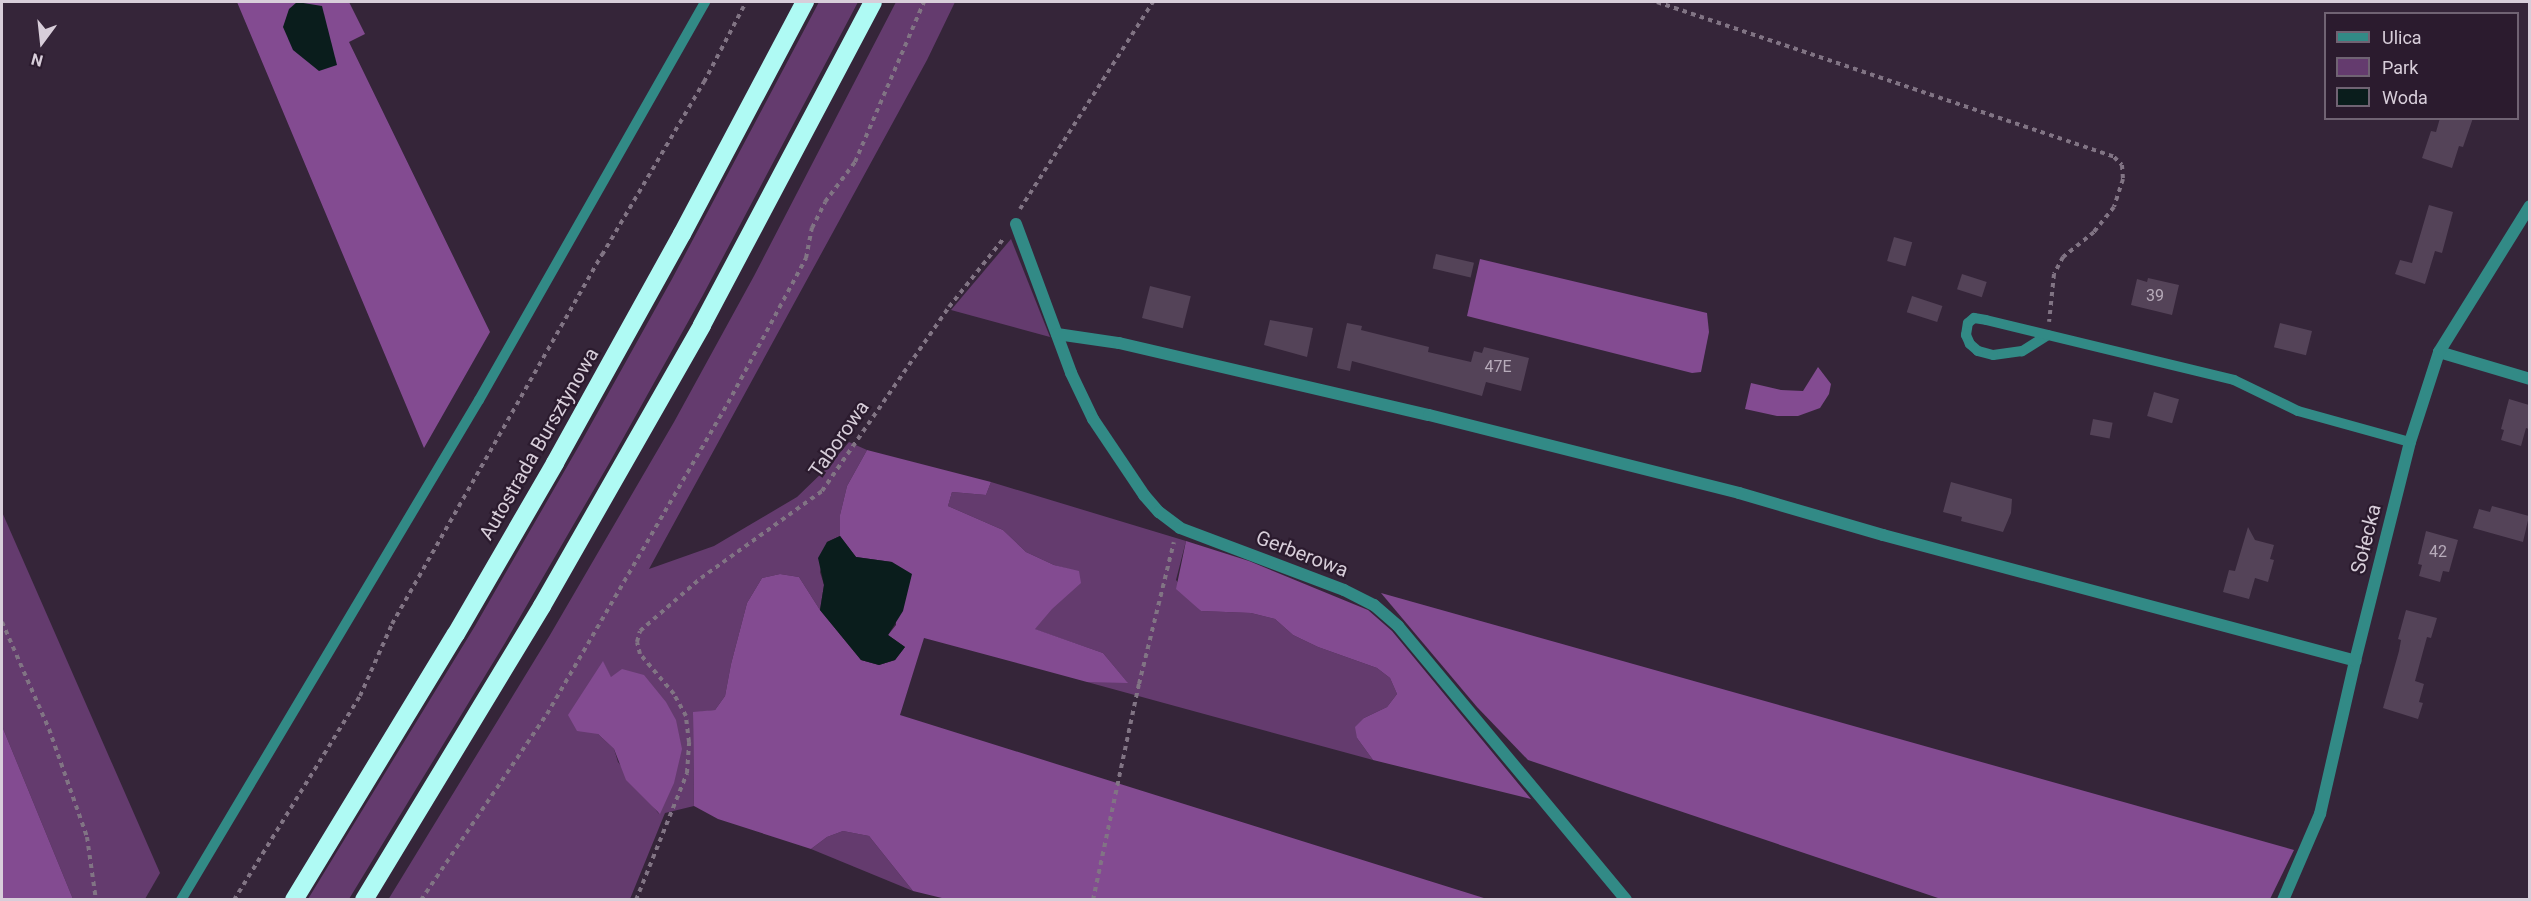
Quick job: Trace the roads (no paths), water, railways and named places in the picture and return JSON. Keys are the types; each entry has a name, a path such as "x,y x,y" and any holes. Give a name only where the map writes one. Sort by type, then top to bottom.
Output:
{"highway":[{"name":"Autostrada Bursztynowa","path":"294,900 456,634 555,463 682,234 805,2"},
{"path":"364,900 542,606 691,345 873,2"}],"street":[{"name":"Sołecka","path":"2283,900 2320,814 2355,661 2410,442 2439,352 2529,206"},
{"name":"Gerberowa","path":"1016,224 1071,373 1093,419 1144,495 1159,512 1180,528 1344,590 1374,605 1398,626 1626,900"},
{"path":"1057,334 1119,343 1440,418 1739,493 1883,535 2355,661"},
{"path":"2439,352 2529,379"}],"lane":[{"path":"181,900 479,400 705,2"},
{"path":"2048,335 2022,351 1993,355 1978,351 1970,344 1966,335 1968,323 1974,318 2048,335 2234,380 2298,411 2410,442"}],"water":[{"path":"297,2 322,6 337,65 319,71 293,50 283,27 289,9"},
{"path":"840,536 856,557 892,562 912,574 903,611 888,635 905,647 895,660 879,665 861,660 820,610 824,585 818,558 827,542"}]}
